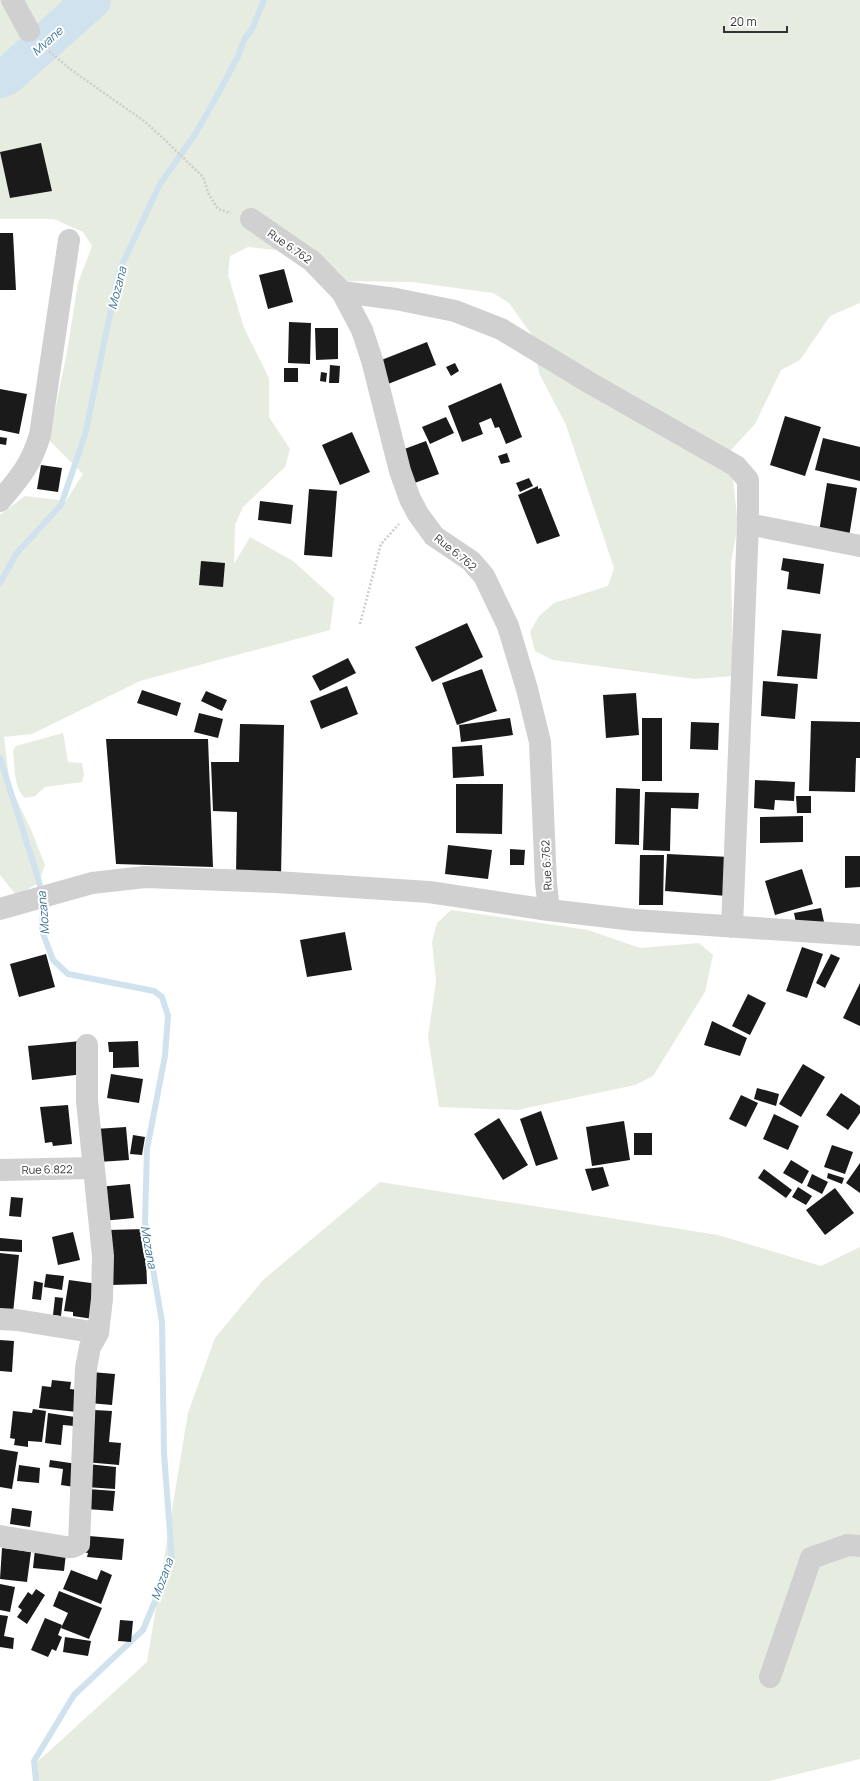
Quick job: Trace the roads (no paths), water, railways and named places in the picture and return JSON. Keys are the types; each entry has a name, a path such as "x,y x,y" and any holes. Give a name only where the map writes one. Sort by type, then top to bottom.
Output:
{"street":[{"path":"12,0 29,31"},
{"name":"Rue 6.762","path":"251,218 312,261 342,292 362,330 374,367 400,471 410,499 418,514 434,536 471,561 484,576 508,626 527,689 540,742 546,883 549,910"},
{"path":"0,500 9,479 34,455 40,435 69,240"},
{"path":"342,292 396,299 456,311 501,329 590,383 736,466 748,480 748,524 732,927"},
{"path":"748,524 860,546"},
{"path":"0,909 92,883 145,877 276,882 429,892 549,910 634,920 860,935"},
{"path":"0,1536 66,1547 74,1547 79,1544 86,1368 90,1347 98,1333 102,1299 103,1256 87,1101 87,1045"},
{"name":"Rue 6.822","path":"0,1170 93,1168"},
{"path":"0,1319 17,1320 98,1333"},
{"path":"770,1677 810,1558 848,1545 860,1546"}],"waterway":[{"name":"Mvane","path":"0,79 7,76 92,0"},
{"name":"Mozana","path":"0,583 16,554 61,505 85,435 119,271 160,184 196,133 217,96 238,56 245,38 252,29 264,0"},
{"name":"Mozana","path":"0,758 43,897 42,931 53,960 68,974 154,991 162,997 168,1016 165,1056 147,1149 145,1222 162,1322 164,1453 172,1560 143,1630 74,1695 34,1761 36,1781"}]}
